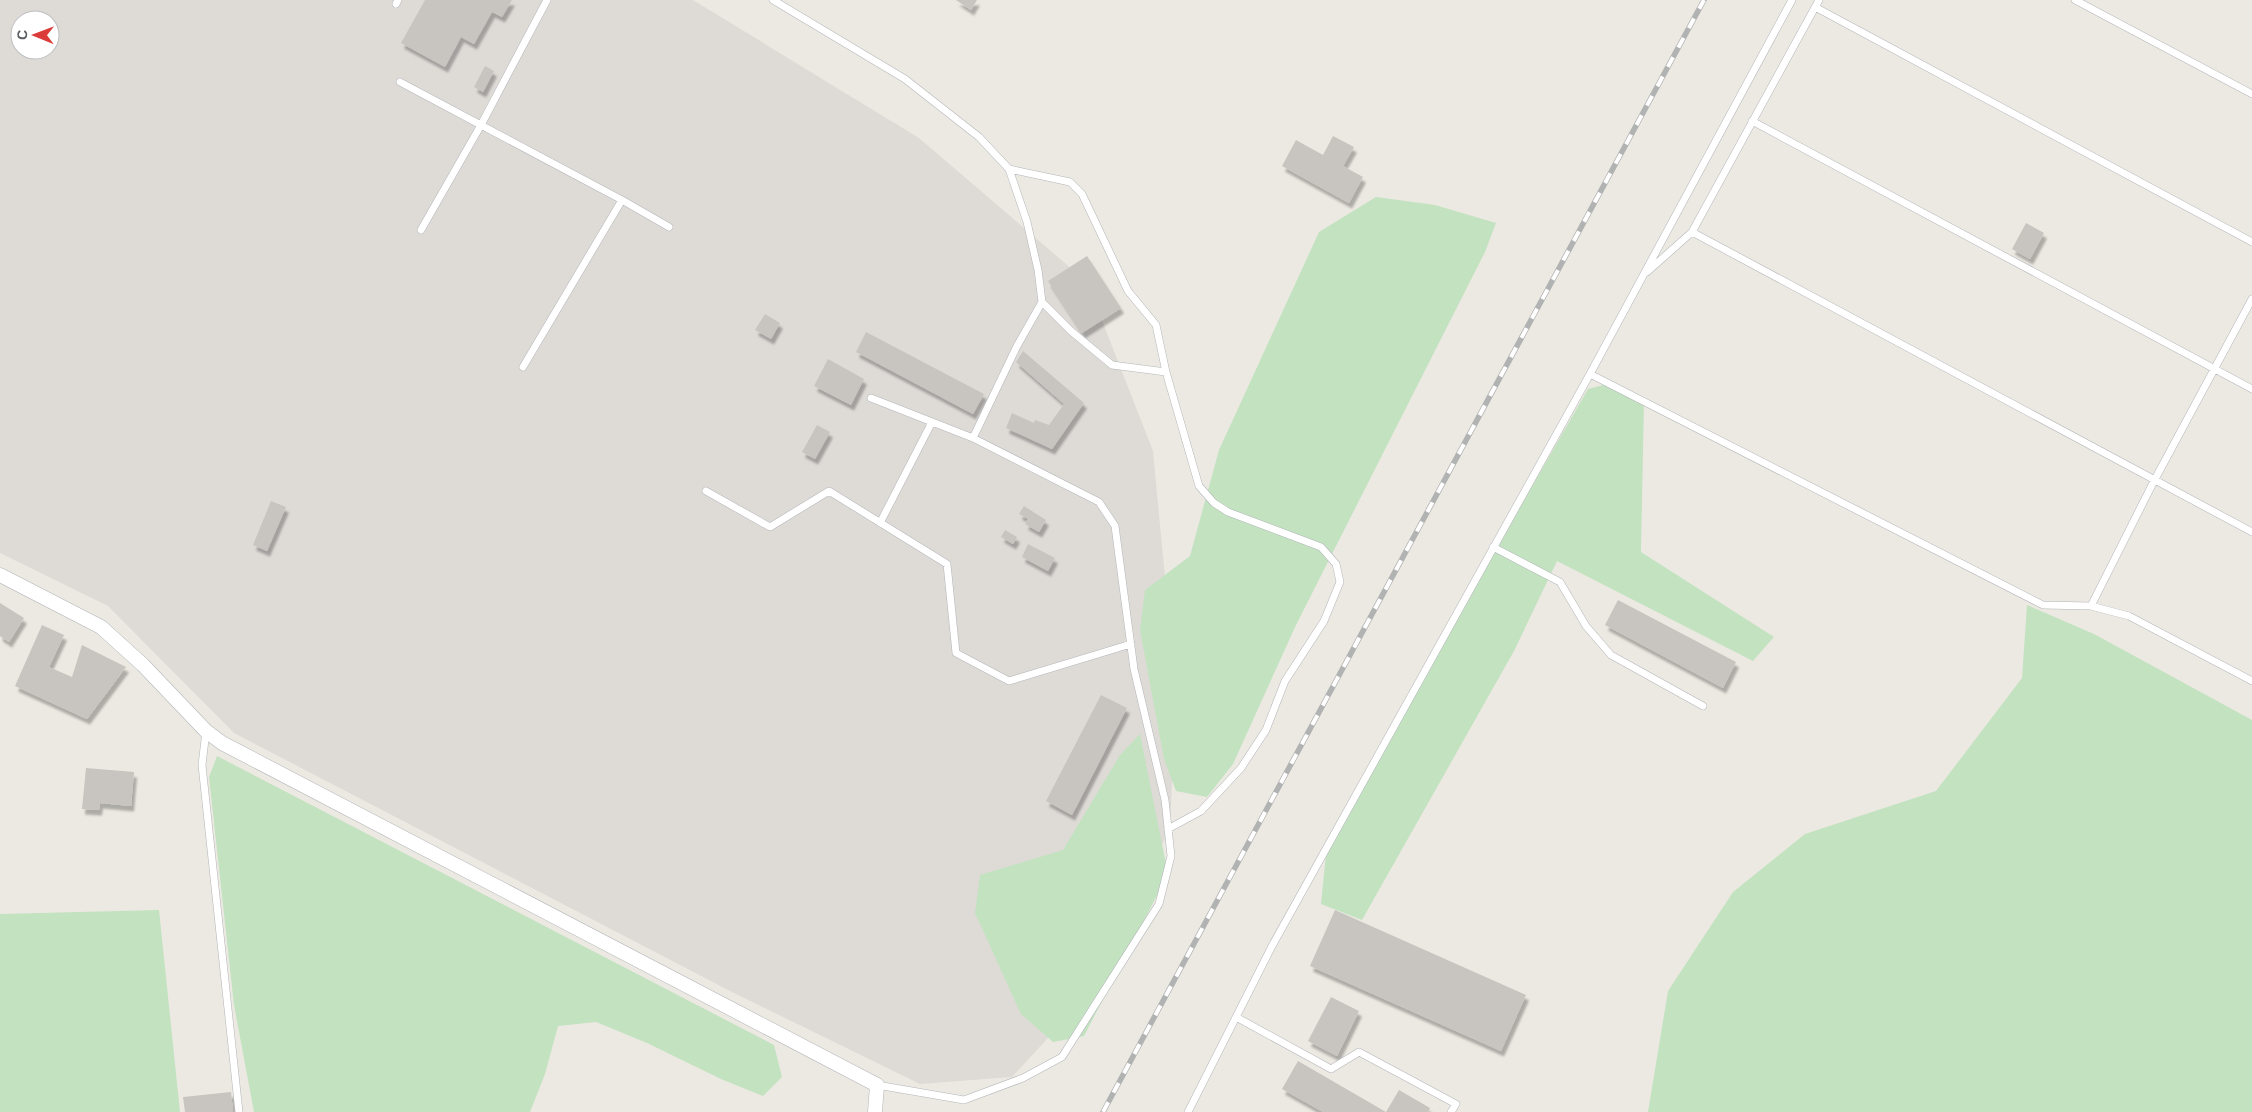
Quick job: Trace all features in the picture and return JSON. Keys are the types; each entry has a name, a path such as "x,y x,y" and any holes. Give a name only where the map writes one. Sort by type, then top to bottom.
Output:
{"street":[{"path":"0,575 101,628 143,666 206,732 231,747 877,1085 875,1112"}],"lane":[{"path":"421,230 481,125 547,0"},
{"path":"774,0 905,79 979,137 1009,169 1027,222 1038,270 1042,302 1017,346 973,438"},
{"path":"1188,1112 1323,853 1590,374 1792,0"},
{"path":"1643,276 1692,232 1819,0"},
{"path":"2075,0 2252,94"},
{"path":"1815,7 2252,242"},
{"path":"400,82 669,227"},
{"path":"1752,121 2252,389"},
{"path":"1009,169 1070,182 1082,194 1128,291 1156,326 1166,372 1198,486 1214,503 1228,512 1321,547 1336,564 1340,582 1324,621 1285,681 1266,730 1241,768 1201,811 1168,829"},
{"path":"523,367 622,200"},
{"path":"1692,232 2252,532"},
{"path":"2091,606 2154,481 2252,299"},
{"path":"1042,302 1071,331 1112,365 1166,372"},
{"path":"1590,374 2043,605 2091,606 2129,616 2252,681"},
{"path":"871,398 973,438 1099,502 1115,526 1134,669 1165,800 1171,856 1159,904 1062,1056 1023,1078 964,1100 877,1085"},
{"path":"880,523 932,422"},
{"path":"706,491 770,527 829,491 947,564 956,653 1008,681 1130,644"},
{"path":"1494,547 1560,582 1586,626 1611,655 1703,706"},
{"path":"206,732 202,765 240,1112"},
{"path":"1236,1017 1331,1069 1359,1052 1456,1104 1451,1112"}],"shaded area":[{"path":"0,0 693,0 919,138 1087,282 1153,451 1176,693 1170,828 1094,988 1012,1077 920,1084 732,992 234,733 108,606 0,553"}],"green space":[{"path":"1376,197 1435,205 1496,223 1485,252 1296,625 1233,764 1207,797 1176,791 1164,759 1140,630 1145,590 1190,556 1219,450 1319,232"},
{"path":"1611,383 1644,400 1641,552 1774,637 1753,661 1557,561 1514,651 1362,920 1321,904 1327,844 1588,389"},
{"path":"2027,605 2094,634 2252,720 2252,1112 1648,1112 1668,991 1733,892 1805,834 1936,791 2022,678"},
{"path":"1140,734 1168,874 1084,1036 1053,1042 1021,1014 975,913 980,875 1063,850 1120,755"},
{"path":"217,756 774,1045 782,1077 763,1096 596,1022 558,1026 545,1074 530,1112 254,1112 234,1005 209,777"},
{"path":"159,910 180,1112 0,1112 0,914"}],"building":[{"path":"425,0 512,0 502,17 492,12 474,44 461,37 445,67 401,43"},
{"path":"956,0 977,0 971,10"},
{"path":"485,66 494,71 483,92 474,87"},
{"path":"1333,136 1354,147 1343,166 1363,177 1349,203 1282,166 1296,140 1323,155"},
{"path":"2026,223 2044,233 2030,259 2012,249"},
{"path":"1087,256 1121,308 1082,333 1048,281"},
{"path":"765,314 780,323 771,339 755,330"},
{"path":"866,332 984,394 973,414 856,352"},
{"path":"1023,351 1084,403 1052,449 1006,428 1012,413 1034,423 1035,420 1049,425 1064,404 1016,362"},
{"path":"828,359 864,379 851,405 814,386"},
{"path":"817,425 830,432 815,459 802,452"},
{"path":"271,501 286,507 267,551 253,545"},
{"path":"1024,506 1046,520 1039,532 1025,524 1028,519 1019,514"},
{"path":"1005,530 1017,537 1013,544 1001,537"},
{"path":"1028,544 1055,558 1048,571 1022,557"},
{"path":"1618,600 1736,662 1723,688 1605,625"},
{"path":"0,603 24,618 9,642 0,636"},
{"path":"42,625 64,635 49,667 72,677 82,645 126,667 87,719 15,686"},
{"path":"1101,695 1127,708 1072,815 1046,801"},
{"path":"86,768 134,772 131,806 100,803 99,810 82,809"},
{"path":"1335,910 1526,995 1501,1051 1310,966"},
{"path":"1331,997 1359,1011 1337,1056 1308,1041"},
{"path":"1298,1061 1386,1112 1323,1112 1282,1089"},
{"path":"1399,1090 1430,1108 1428,1112 1386,1112"},
{"path":"231,1092 233,1112 185,1112 183,1097"}],"railway":[{"path":"1103,1112 1704,0"}]}
